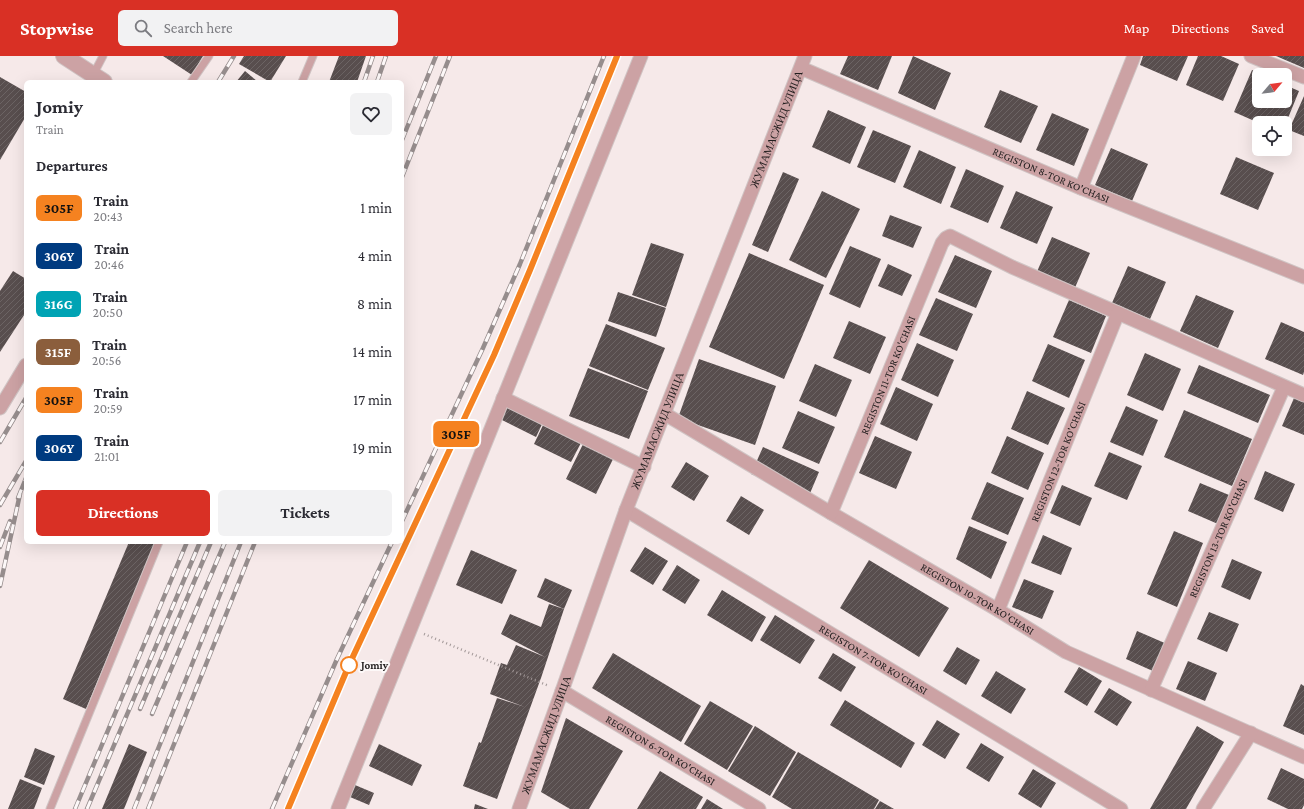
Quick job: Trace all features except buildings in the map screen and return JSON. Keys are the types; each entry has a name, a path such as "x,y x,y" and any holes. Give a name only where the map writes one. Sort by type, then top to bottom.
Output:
{"street":[{"path":"64,56 98,78"},
{"path":"338,809 641,56"},
{"path":"1081,188 1134,56"},
{"path":"1251,56 1304,77"},
{"name":"REGISTON 8-TOR KO'CHASI","path":"803,62 1081,188 1304,277"},
{"name":"ЖУМАМАСЖИД УЛИЦА","path":"519,809 626,510 803,62"},
{"name":"REGISTON 11-TOR KO'CHASI","path":"831,513 942,243 946,238 950,236 1012,267 1118,313"},
{"path":"1118,313 1304,396"},
{"name":"REGISTON 12-TOR KO'CHASI","path":"998,610 1118,313"},
{"path":"0,408 24,368"},
{"name":"REGISTON 13-TOR KO'CHASI","path":"1151,690 1284,387"},
{"path":"503,398 644,467"},
{"name":"REGISTON 10-TOR KO'CHASI","path":"664,414 998,610 1066,652 1304,757"},
{"name":"REGISTON 7-TOR KO'CHASI","path":"626,510 1121,809"},
{"name":"REGISTON 6-TOR KO'CHASI","path":"562,691 759,809"},
{"path":"1203,809 1251,733"}],"lane":[{"path":"98,78 103,56"},
{"path":"192,80 209,56"},
{"path":"303,80 313,56"},
{"path":"50,809 158,544"}],"path":[{"path":"411,629 562,691"}],"railway":[{"path":"219,80 234,56"},
{"path":"365,80 373,56"},
{"path":"378,80 386,56"},
{"path":"404,135 436,56"},
{"path":"404,172 450,56"},
{"path":"404,517 483,348 520,264 604,56"},
{"path":"288,809 349,665 493,355 530,270 617,56"},
{"path":"0,442 24,401"},
{"path":"0,505 24,464"},
{"path":"18,498 24,483"},
{"path":"0,586 20,494"},
{"path":"0,547 10,521"},
{"path":"75,809 186,544"},
{"path":"87,809 199,544"},
{"path":"140,709 210,544"},
{"path":"152,714 224,544"},
{"path":"134,809 240,544"},
{"path":"148,809 254,544"},
{"path":"272,809 337,659 391,544"}],"train":[{"name":"305F","path":"288,809 349,665 494,355 617,56"}],"place":[{"name":"Jomiy","path":"349,665"}]}
